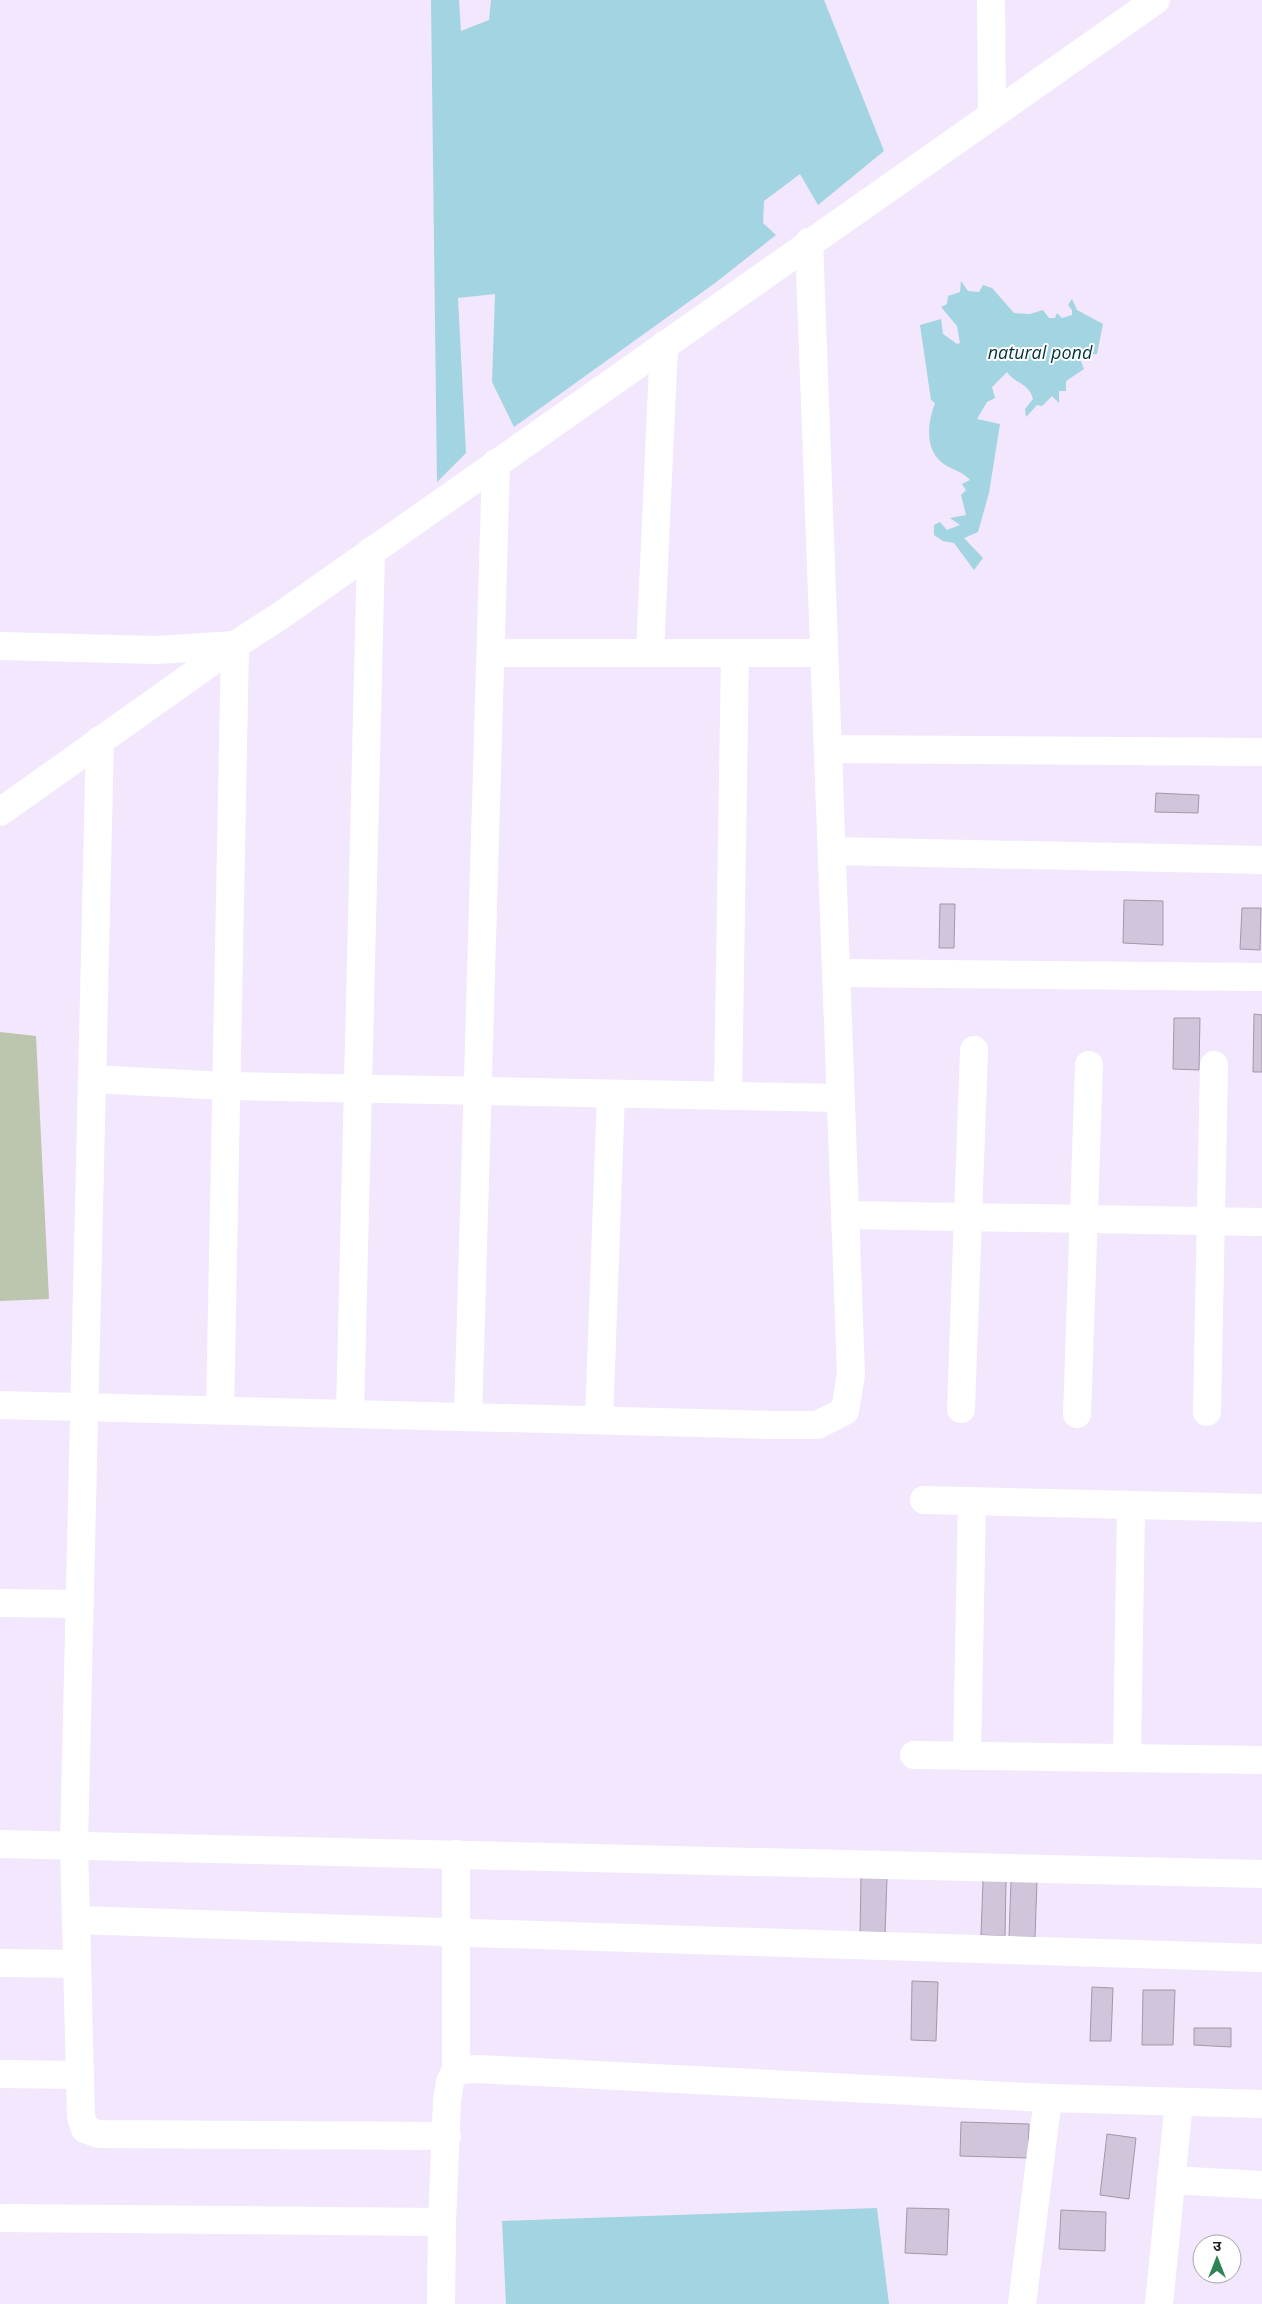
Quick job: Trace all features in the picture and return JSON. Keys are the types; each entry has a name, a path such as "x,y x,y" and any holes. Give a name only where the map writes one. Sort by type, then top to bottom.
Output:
{"street":[{"path":"991,0 992,114"},
{"path":"0,812 235,645 1156,0"},
{"path":"0,1404 816,1425 845,1411 851,1374 809,242"},
{"path":"650,653 664,345"},
{"path":"468,1417 496,463"},
{"path":"350,1414 371,551"},
{"path":"0,646 156,650 235,645"},
{"path":"220,1410 235,645"},
{"path":"491,653 824,653"},
{"path":"728,1096 735,653"},
{"path":"100,740 74,1844 83,2123 85,2129 98,2134 446,2136"},
{"path":"828,749 1262,752"},
{"path":"832,850 1262,860"},
{"path":"836,973 1262,977"},
{"path":"961,1409 966,1217 974,1050"},
{"path":"1077,1414 1082,1219 1089,1065"},
{"path":"1206,1412 1214,1065"},
{"path":"92,1079 226,1086 841,1098"},
{"path":"599,1420 611,1094"},
{"path":"845,1215 1262,1222"},
{"path":"924,1500 1262,1508"},
{"path":"967,1756 972,1501"},
{"path":"1127,1758 1131,1505"},
{"path":"0,1603 80,1604"},
{"path":"914,1755 1262,1760"},
{"path":"0,1844 74,1844 1262,1874"},
{"path":"441,2304 447,2101 450,2082 456,2070 456,1854"},
{"path":"76,1920 456,1930 1063,1953 1262,1958"},
{"path":"0,1964 77,1964"},
{"path":"456,2070 478,2069 1048,2098 1262,2104"},
{"path":"0,2074 80,2075"},
{"path":"1022,2304 1048,2098"},
{"path":"1159,2304 1179,2102"},
{"path":"1171,2180 1262,2185"},
{"path":"0,2218 442,2222"}],"green space":[{"path":"0,1032 36,1036 49,1299 0,1301"}],"water":[{"path":"431,0 459,0 461,31 489,20 491,0 824,0 884,151 818,205 800,174 764,201 763,223 776,235 715,283 514,427 492,382 495,294 458,298 466,453 437,482"},
{"name":"natural pond","path":"961,281 968,291 979,292 983,285 992,288 1014,313 1030,314 1043,310 1049,318 1055,318 1057,313 1062,318 1072,315 1072,310 1068,305 1072,299 1077,310 1103,324 1097,354 1079,356 1084,369 1066,381 1066,391 1059,391 1059,403 1052,396 1042,406 1037,405 1026,417 1025,409 1033,399 1025,386 1013,379 1007,372 992,387 995,398 987,402 977,419 1000,424 989,493 978,532 964,538 983,558 974,570 954,543 943,541 934,535 934,525 940,522 947,530 960,525 950,518 966,515 961,495 966,490 962,484 970,480 940,460 934,454 931,446 929,429 935,403 931,400 920,325 941,319 943,334 957,344 960,343 957,326 941,307 947,304 948,296 960,292"},
{"path":"877,2208 889,2304 506,2304 502,2221"}],"building":[{"path":"1156,793 1199,795 1198,813 1155,812"},
{"path":"1124,900 1163,901 1163,945 1123,943"},
{"path":"940,904 955,904 954,948 939,948"},
{"path":"1242,908 1261,908 1260,950 1240,949"},
{"path":"1254,1014 1262,1015 1262,1072 1253,1072"},
{"path":"1174,1018 1200,1018 1199,1070 1173,1069"},
{"path":"861,1877 887,1878 885,1935 860,1935"},
{"path":"983,1880 1006,1881 1005,1936 981,1935"},
{"path":"1011,1880 1037,1881 1035,1937 1009,1937"},
{"path":"912,1981 938,1982 936,2041 911,2040"},
{"path":"1092,1987 1113,1988 1111,2041 1090,2041"},
{"path":"1143,1990 1175,1990 1173,2045 1142,2045"},
{"path":"1194,2028 1231,2028 1231,2047 1194,2045"},
{"path":"961,2122 1029,2124 1028,2158 960,2156"},
{"path":"1107,2134 1136,2138 1129,2199 1100,2195"},
{"path":"907,2208 949,2209 947,2255 905,2253"},
{"path":"1061,2210 1106,2212 1105,2251 1059,2249"}]}
